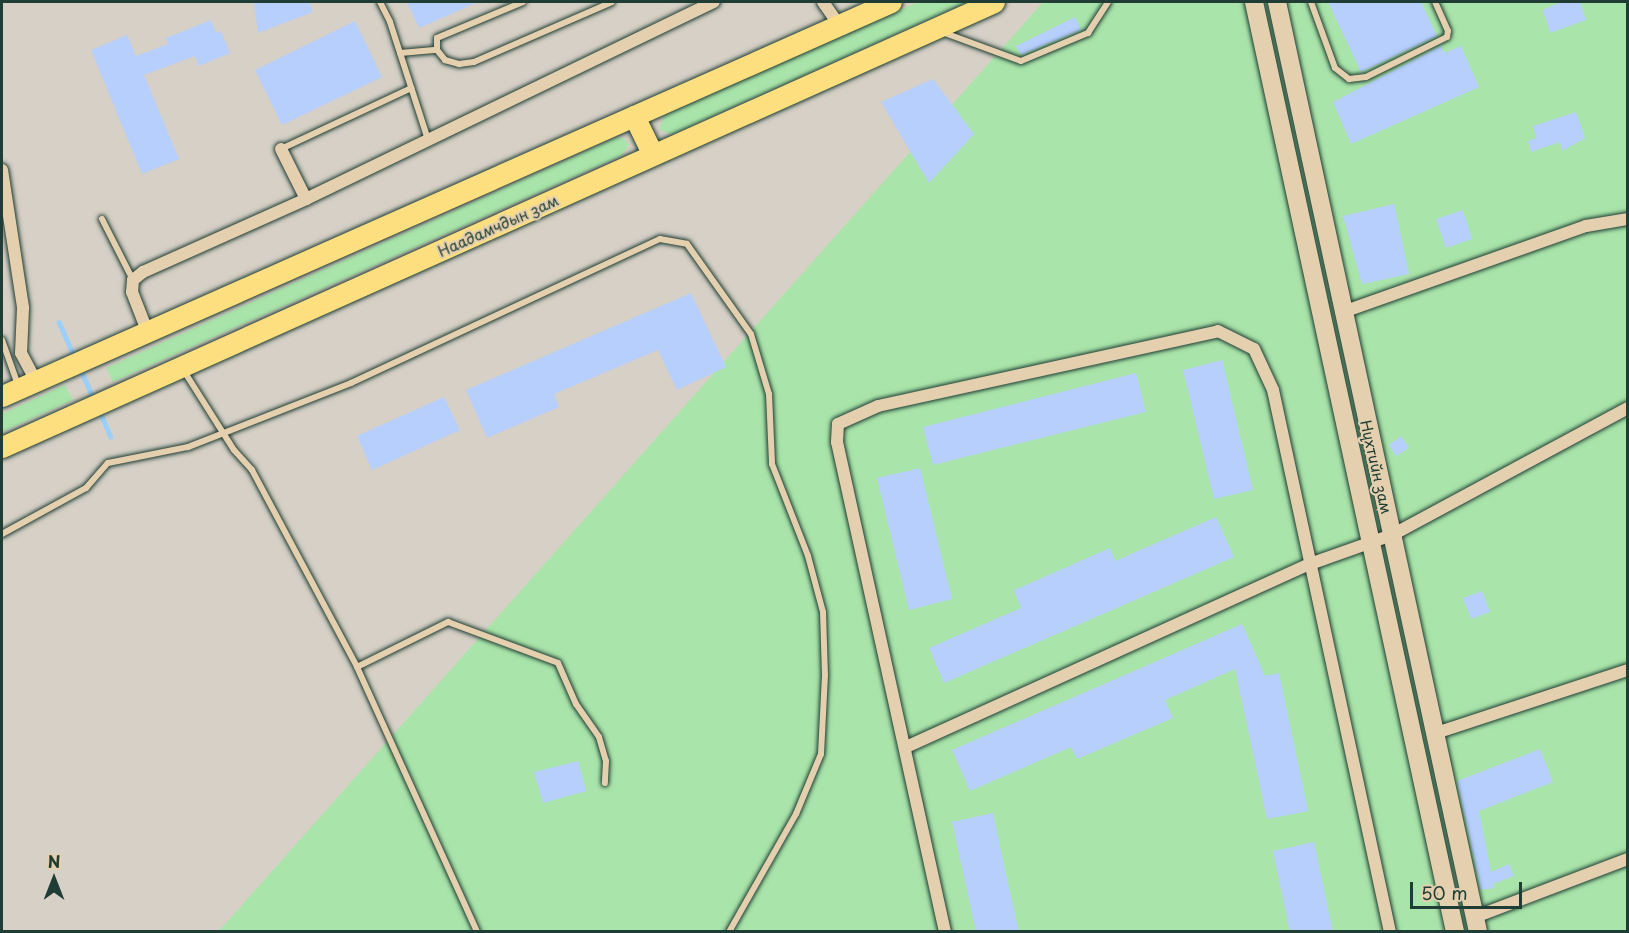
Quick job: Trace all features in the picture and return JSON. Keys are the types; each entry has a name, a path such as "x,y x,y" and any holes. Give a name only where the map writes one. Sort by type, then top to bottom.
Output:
{"highway":[{"path":"19,388 99,355 891,2"},
{"name":"Наадамчдын зам","path":"2,447 994,2"},
{"path":"634,116 653,155"}],"main road":[{"name":"Нүхтийн зам","path":"1254,2 1455,932"},
{"name":"Нүхтийн зам","path":"1277,2 1433,734 1477,924"}],"street":[{"path":"148,333 132,291 133,280 143,272 306,199 714,2"},
{"path":"823,2 839,25"},
{"path":"281,148 306,199"},
{"path":"2,170 23,308 19,388"},
{"path":"1343,312 1586,226 1628,219"},
{"path":"945,932 837,442 838,424 843,419 878,406 1218,331 1254,349 1273,390 1389,932"},
{"path":"906,747 1310,564 1392,535 1628,408"},
{"path":"1433,734 1628,670"},
{"path":"1477,924 1628,859"}],"lane":[{"path":"380,2 400,53 428,140"},
{"path":"522,2 437,38 437,50 446,60 459,64 474,62 612,2"},
{"path":"933,29 1021,61 1088,33 1108,2"},
{"path":"1311,2 1335,68 1349,79 1365,77 1447,37 1448,31 1435,2"},
{"path":"400,53 437,50"},
{"path":"281,148 411,88"},
{"path":"102,219 133,280"},
{"path":"2,534 86,488 108,463 188,447 410,357 660,239 687,244 751,334 769,394 772,464 808,556 823,612 825,675 821,754 796,814 729,932"},
{"path":"2,340 19,388"},
{"path":"181,366 234,450 252,470 357,667 477,932"},
{"path":"357,667 448,622 558,663 576,704 598,737 606,761 605,783"}],"green space":[{"path":"918,2 968,2 671,135 659,129 665,114"},
{"path":"1043,2 1627,2 1627,931 218,932"},
{"path":"615,138 623,138 629,144 623,155 113,382 106,368"},
{"path":"65,385 73,400 2,432 2,414"}],"building":[{"path":"254,2 309,2 313,12 258,33"},
{"path":"407,2 478,2 419,28"},
{"path":"1328,2 1421,2 1437,36 1361,72"},
{"path":"1561,2 1580,2 1586,20 1550,33 1543,10"},
{"path":"1075,17 1081,30 1021,55 1016,46"},
{"path":"211,20 216,33 221,31 230,53 199,66 195,56 144,75 179,159 142,174 91,50 127,35 136,56 168,44 166,38"},
{"path":"355,21 382,77 282,125 255,70"},
{"path":"1441,46 1444,53 1461,46 1479,87 1351,144 1333,102"},
{"path":"933,79 974,134 929,183 881,102"},
{"path":"1576,112 1585,138 1562,151 1560,142 1531,152 1528,141 1536,138 1533,126"},
{"path":"1394,204 1409,274 1362,284 1343,216"},
{"path":"1463,210 1472,239 1446,248 1436,219"},
{"path":"691,293 726,367 677,390 658,350 554,394 559,407 487,438 466,390"},
{"path":"1222,360 1253,490 1214,499 1183,370"},
{"path":"1136,373 1146,412 933,465 923,427"},
{"path":"444,397 460,430 372,470 357,436"},
{"path":"1401,436 1409,448 1396,456 1389,445"},
{"path":"920,468 952,599 909,610 877,478"},
{"path":"1216,517 1234,557 944,683 929,648 1021,608 1014,590 1110,548 1115,561"},
{"path":"1482,591 1490,612 1471,619 1463,598"},
{"path":"1242,624 1265,676 1279,673 1308,811 1267,819 1235,669 1165,700 1173,718 1077,759 1071,747 970,791 952,750"},
{"path":"1540,749 1553,782 1479,811 1491,872 1509,864 1514,876 1493,884 1494,888 1481,890 1457,781"},
{"path":"578,761 586,791 543,803 534,772"},
{"path":"993,813 1019,932 976,932 952,822"},
{"path":"1314,842 1333,932 1290,932 1273,851"}],"waterway":[{"path":"59,322 75,358"},
{"path":"80,368 94,399"},
{"path":"99,409 111,437"}]}
